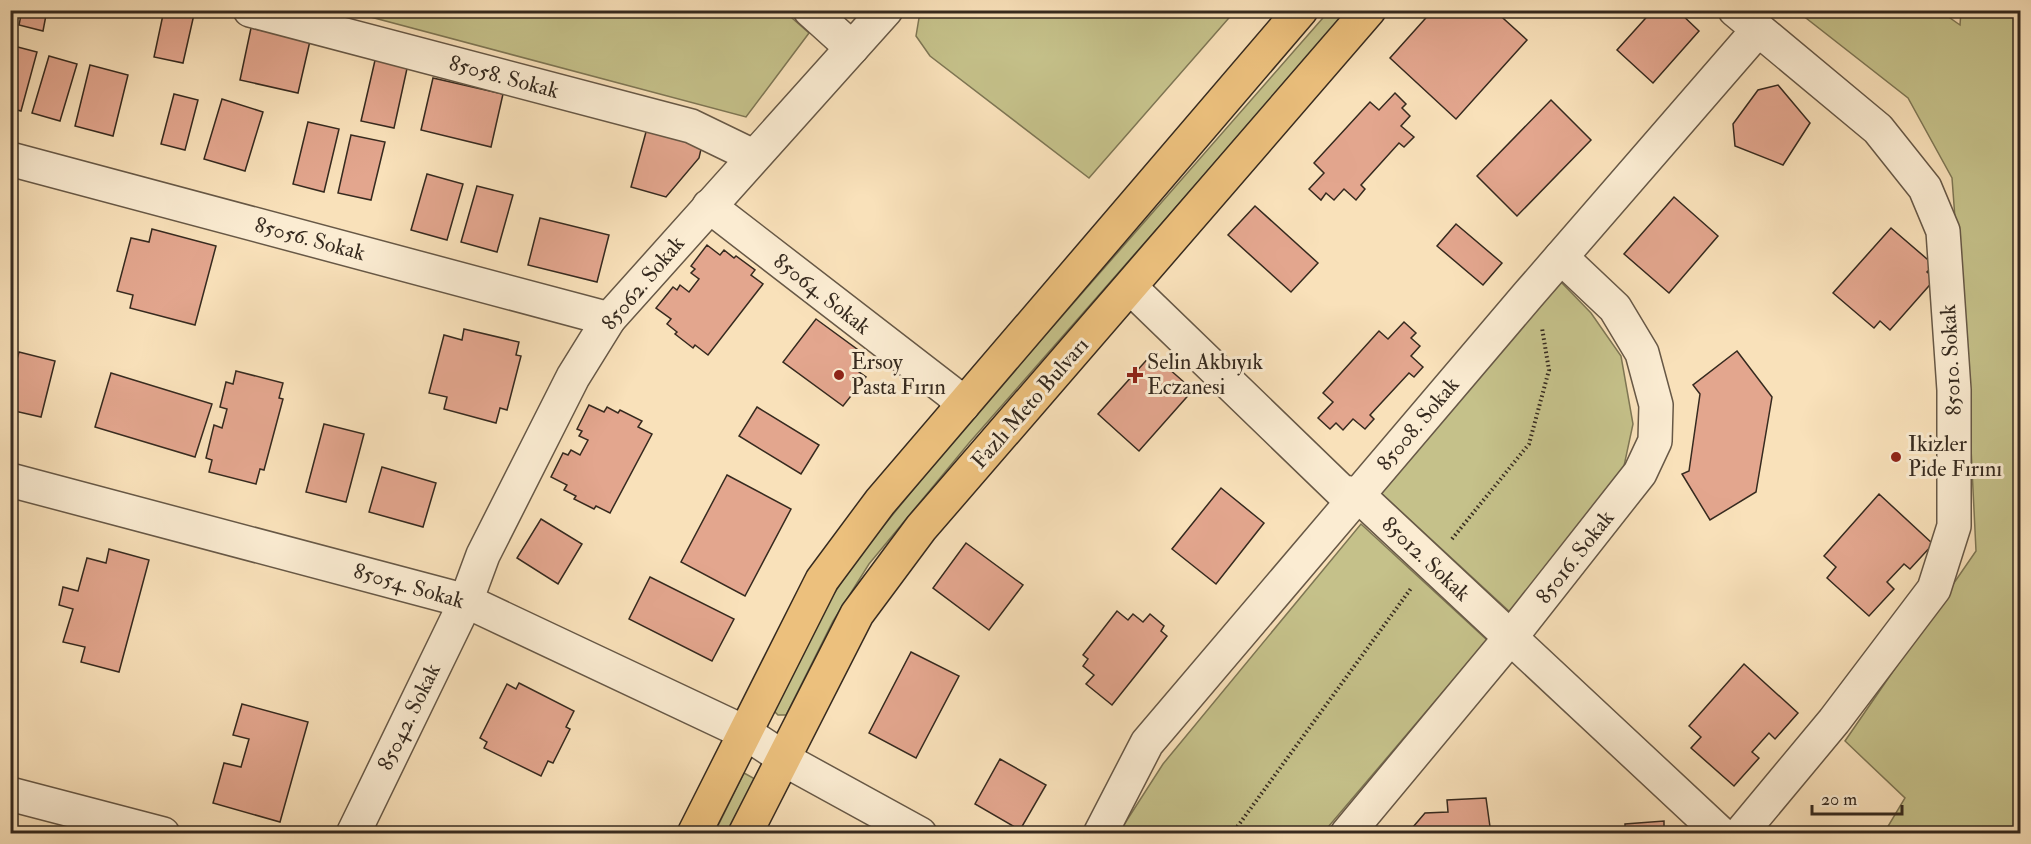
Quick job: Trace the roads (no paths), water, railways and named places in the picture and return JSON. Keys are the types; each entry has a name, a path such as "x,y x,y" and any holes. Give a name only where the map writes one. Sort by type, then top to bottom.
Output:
{"main road":[{"path":"694,834 822,580 880,502 1302,10"},
{"name":"Fazlı Meto Bulvarı","path":"745,834 857,614 921,528 1131,288 1369,10"}],"street":[{"name":"85058. Sokak","path":"250,10 691,126 753,156"},
{"path":"810,10 852,48"},
{"name":"85062. Sokak","path":"466,601 483,555 573,377 609,319 886,10"},
{"name":"85008. Sokak","path":"1100,834 1147,743 1561,257 1746,21"},
{"name":"85010. Sokak","path":"1740,834 1834,721 1934,589 1953,526 1954,390 1943,231 1925,188 1878,129 1746,21"},
{"name":"85056. Sokak","path":"10,159 609,319"},
{"name":"85064. Sokak","path":"709,206 941,385 963,405"},
{"name":"85016. Sokak","path":"1347,834 1510,638 1640,474 1655,441 1656,405 1642,353 1615,308 1561,257"},
{"name":"85012. Sokak","path":"1131,288 1341,491 1358,495 1721,834"},
{"name":"85054. Sokak","path":"10,480 466,601 744,732 783,758 920,834"},
{"name":"85042. Sokak","path":"353,834 466,601"},
{"path":"10,794 163,834"}],"place":[{"name":"Ersoy Pasta Fırın","path":"839,375"},
{"name":"Selin Akbıyık Eczanesi","path":"1135,375"},
{"name":"Ikizler Pide Fırını","path":"1896,457"}]}
